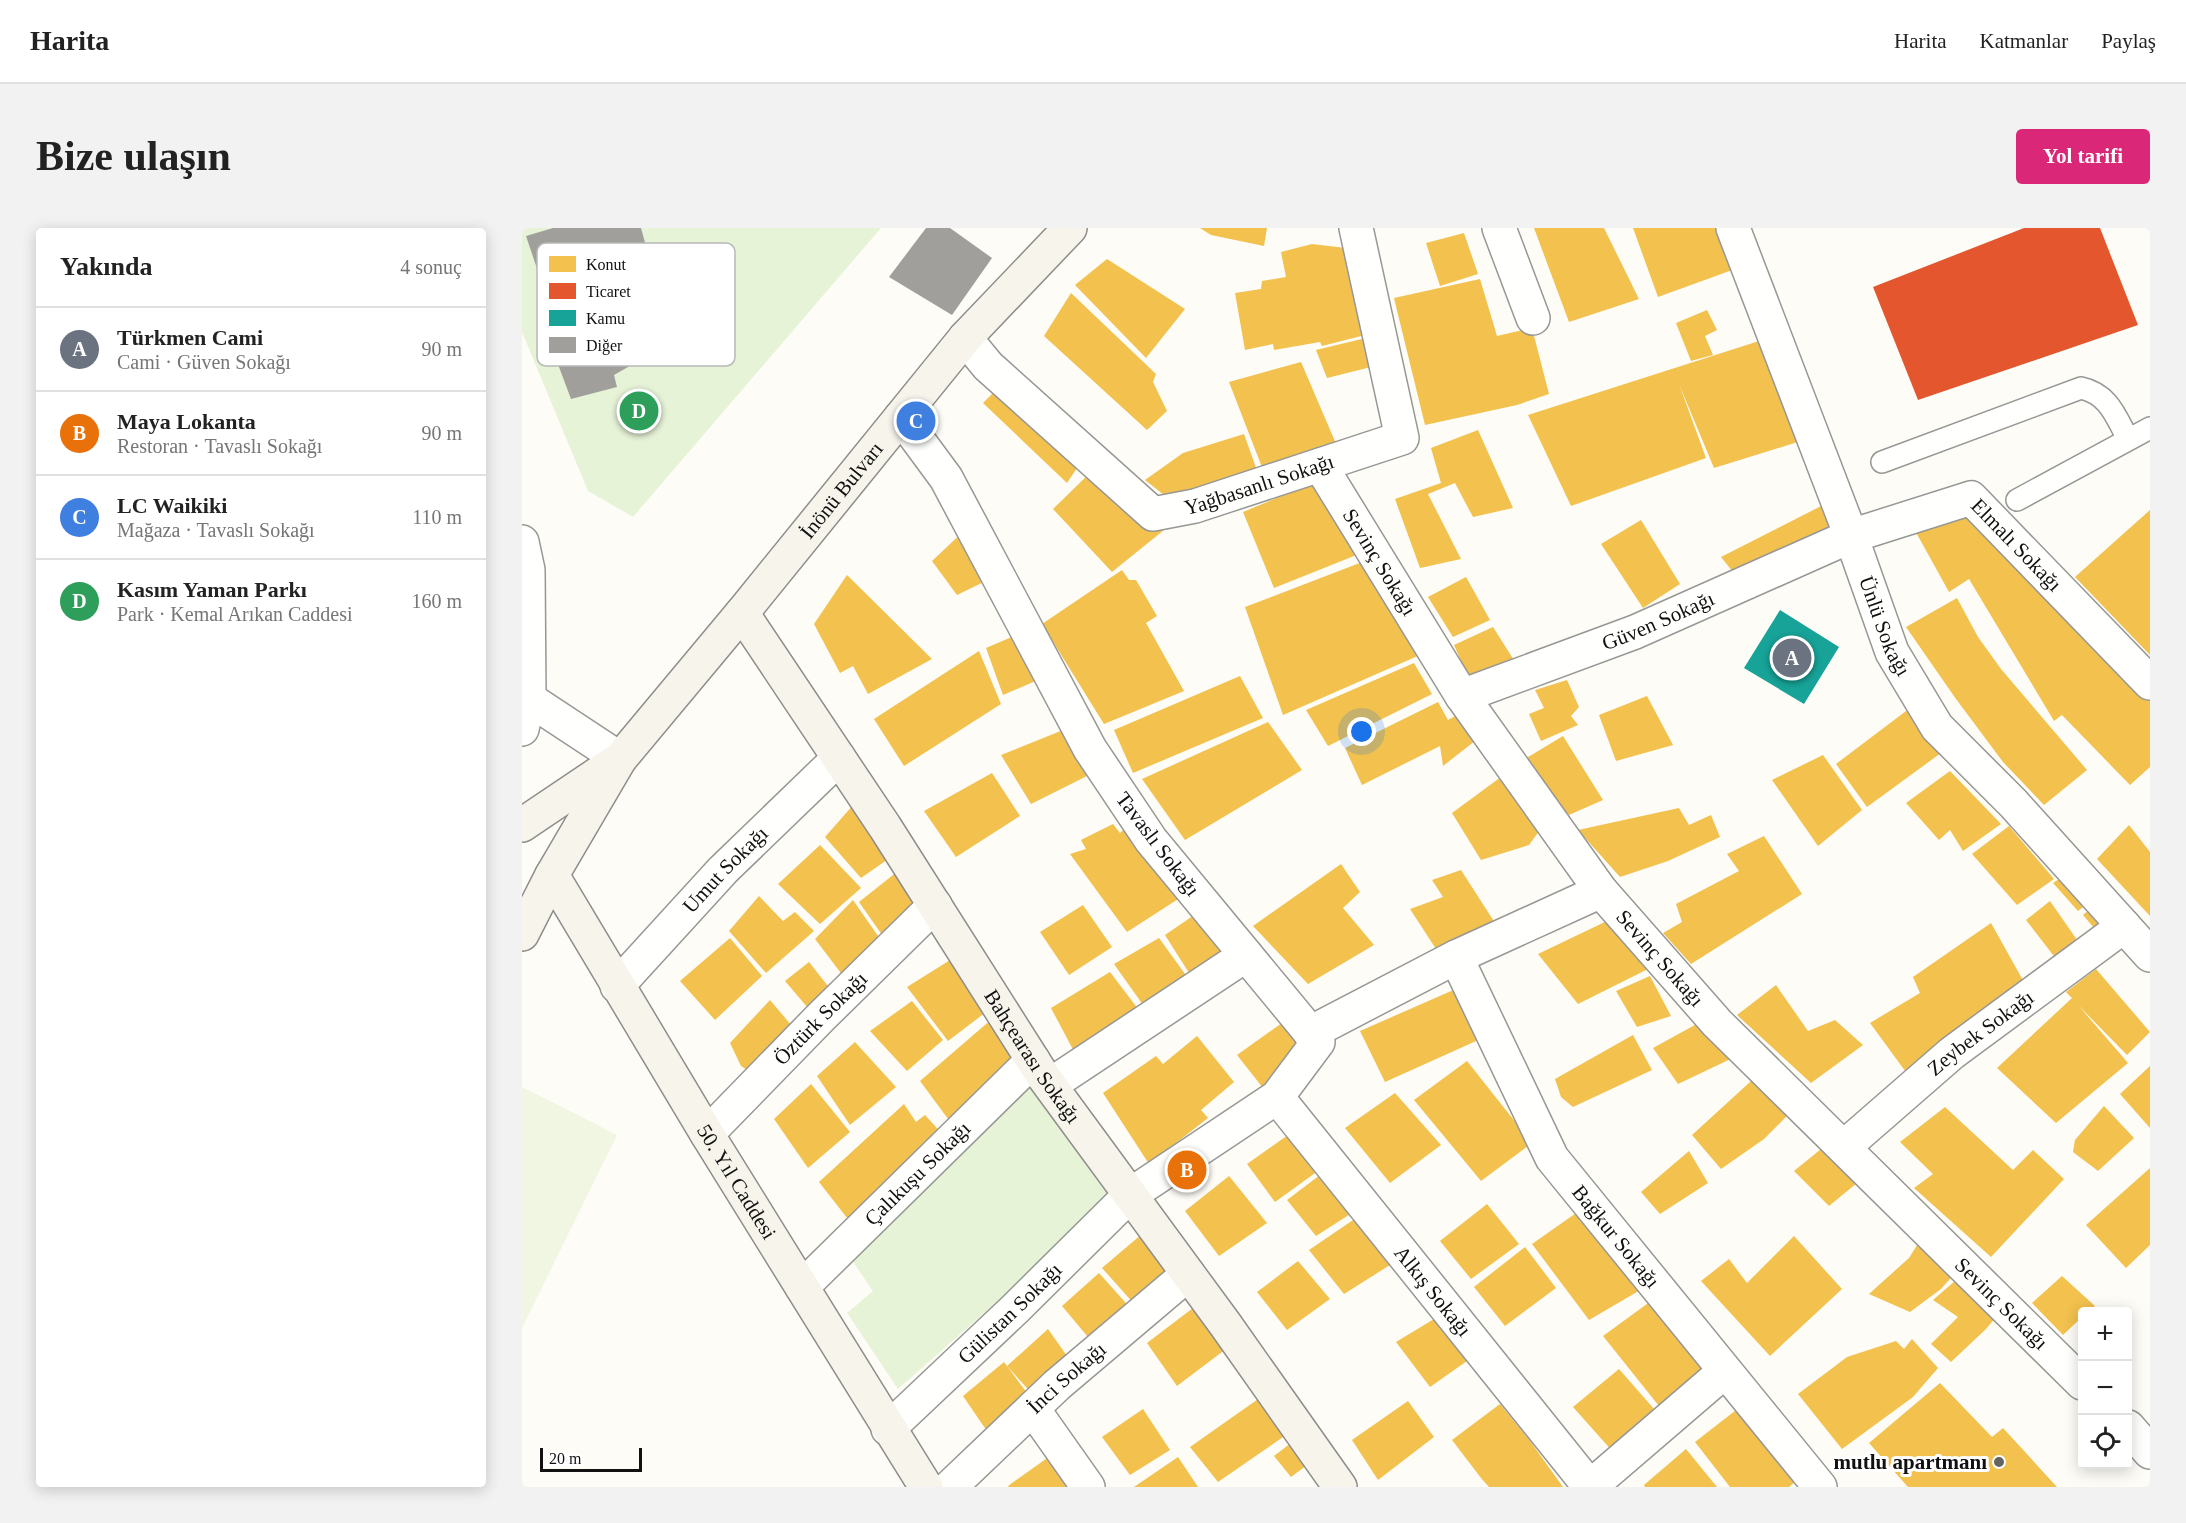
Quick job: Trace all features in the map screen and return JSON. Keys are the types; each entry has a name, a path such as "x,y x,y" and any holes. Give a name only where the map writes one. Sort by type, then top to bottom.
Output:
{"street":[{"name":"İnönü Bulvarı","path":"522,934 552,875 620,759 742,613 964,338 1070,228"},
{"name":"Yağbasanlı Sokağı","path":"964,338 988,366 1153,514 1195,506 1402,438 1356,228"},
{"path":"1499,228 1533,318"},
{"name":"Ünlü Sokağı","path":"1734,228 1851,536 1892,652 1937,727 2013,803 2150,955"},
{"name":"Tavaslı Sokağı","path":"901,417 946,478 1090,749 1151,840 1310,1033"},
{"name":"Sevinç Sokağı","path":"1320,465 1462,696 1601,891 1717,1023 2078,1379"},
{"name":"Elmalı Sokağı","path":"1851,536 1971,498 2150,683"},
{"name":"Güven Sokağı","path":"1462,696 1635,632 1851,536"},
{"path":"522,542 528,570 526,714 620,759"},
{"name":"Bahçearası Sokağı","path":"742,613 935,905 1041,1072 1341,1487"},
{"name":"Umut Sokağı","path":"617,986 723,870 839,758"},
{"name":"İnönü Bulvarı","path":"522,825 620,759"},
{"name":"50. Yıl Caddesi","path":"552,875 706,1134 926,1487"},
{"path":"1130,1195 1277,1096 1318,1042 1310,1033 1456,957 1601,891"},
{"name":"Öztürk Sokağı","path":"706,1134 935,905"},
{"name":"Zeybek Sokağı","path":"1844,1147 1952,1053 2124,926"},
{"name":"Çalıkuşu Sokağı","path":"802,1287 1041,1072 1246,955"},
{"name":"Bağkur Sokağı","path":"1456,957 1552,1158 1820,1487"},
{"name":"Alkış Sokağı","path":"1277,1096 1590,1487"},
{"name":"Gülistan Sokağı","path":"888,1429 1023,1301 1130,1195"},
{"name":"İnci Sokağı","path":"950,1487 1057,1385 1188,1274"},
{"path":"1590,1487 1725,1371"},
{"path":"1033,1409 1088,1487"},
{"path":"2132,1432 2150,1452"}],"lane":[{"path":"1882,462 2082,388 2096,393 2110,404 2128,439"},
{"path":"2017,500 2150,428"}],"green space":[{"path":"522,228 881,228 633,517 588,491 522,332"},
{"path":"1030,1076 1118,1195 898,1389 847,1313 873,1291 849,1256"},
{"path":"522,1087 617,1135 522,1328"}],"building: Konut":[{"path":"1200,228 1267,228 1264,246 1211,235"},
{"path":"1534,228 1604,228 1639,299 1569,322"},
{"path":"1633,228 1719,228 1735,269 1658,297"},
{"path":"1464,233 1478,274 1440,286 1426,243"},
{"path":"1312,244 1354,249 1373,333 1322,346 1320,342 1274,350 1273,344 1245,350 1235,293 1261,289 1262,281 1286,277 1281,252"},
{"path":"1107,259 1185,309 1146,358 1075,285"},
{"path":"1480,279 1497,336 1532,328 1549,394 1517,405 1425,425 1394,298"},
{"path":"1071,293 1156,374 1153,382 1167,411 1147,430 1044,336"},
{"path":"1707,310 1717,330 1705,336 1713,355 1691,361 1676,323"},
{"path":"1374,336 1379,365 1327,378 1316,350"},
{"path":"1759,341 1801,441 1714,468 1679,384 1706,458 1571,506 1528,415"},
{"path":"1301,362 1340,453 1265,475 1229,382"},
{"path":"1001,385 1083,459 1067,483 983,403"},
{"path":"1478,430 1513,508 1473,517 1455,483 1428,494 1461,559 1420,568 1395,499 1441,483 1431,448"},
{"path":"1244,434 1259,476 1174,503 1145,480 1183,453"},
{"path":"1094,469 1164,530 1112,572 1053,509"},
{"path":"1320,480 1364,552 1274,588 1243,512"},
{"path":"1831,501 1841,525 1737,577 1721,557"},
{"path":"1971,510 2150,697 2150,767 2130,785 2062,715 2054,721 1969,579 1949,592 1913,527"},
{"path":"2150,510 2150,655 2075,577"},
{"path":"1641,520 1680,584 1643,608 1601,544"},
{"path":"967,528 994,577 957,595 932,561"},
{"path":"1370,559 1420,655 1283,715 1245,607"},
{"path":"1122,570 1129,580 1136,580 1157,616 1146,623 1184,691 1104,724 1042,624"},
{"path":"847,575 932,659 868,694 853,666 840,673 814,624"},
{"path":"1466,577 1490,620 1453,637 1428,597"},
{"path":"1957,598 1978,637 2001,669 2087,770 2044,805 2003,762 1906,627"},
{"path":"1493,627 1517,665 1471,684 1454,645"},
{"path":"1023,632 1047,676 1003,695 986,648"},
{"path":"979,651 1001,704 904,766 874,719"},
{"path":"1414,663 1432,694 1328,746 1306,710"},
{"path":"1240,676 1263,718 1133,773 1114,730"},
{"path":"1567,680 1579,707 1571,716 1578,725 1541,741 1529,714 1544,708 1535,690"},
{"path":"1647,696 1673,745 1616,761 1599,715"},
{"path":"1438,702 1448,720 1464,711 1480,737 1443,766 1440,746 1362,785 1345,748"},
{"path":"1914,705 1945,750 1867,807 1836,764"},
{"path":"1268,722 1302,770 1185,840 1142,779"},
{"path":"1073,726 1097,771 1031,804 1001,755"},
{"path":"1563,736 1603,800 1569,815 1520,762"},
{"path":"1823,755 1862,810 1818,846 1772,780"},
{"path":"1950,771 2001,824 1963,851 1950,830 1939,840 1906,803"},
{"path":"992,773 1020,816 956,857 924,811"},
{"path":"1505,774 1540,830 1529,845 1481,860 1452,813"},
{"path":"854,804 894,855 861,878 825,837"},
{"path":"1679,808 1689,825 1711,815 1720,837 1668,861 1620,877 1578,830"},
{"path":"1132,821 1186,894 1127,932 1070,854 1086,849 1081,840 1113,824 1120,833"},
{"path":"2129,825 2150,852 2150,916 2097,859"},
{"path":"2009,826 2054,879 2017,905 1972,854"},
{"path":"1764,836 1802,894 1691,964 1663,933 1682,922 1676,904 1739,871 1727,854"},
{"path":"820,845 861,888 820,924 778,884"},
{"path":"1341,864 1360,892 1343,908 1374,945 1308,984 1253,926"},
{"path":"1461,870 1497,926 1436,949 1410,909 1443,897 1432,880"},
{"path":"898,871 927,906 887,942 859,902"},
{"path":"2070,872 2095,898 2078,911 2053,883"},
{"path":"759,896 783,921 795,912 814,931 766,973 729,931"},
{"path":"853,900 885,946 847,981 815,939"},
{"path":"2050,901 2082,947 2060,964 2026,920"},
{"path":"2096,904 2116,926 2101,936 2083,915"},
{"path":"1083,905 1112,947 1069,975 1040,932"},
{"path":"1203,909 1243,955 1196,984 1165,935"},
{"path":"1609,920 1650,968 1578,1004 1538,954"},
{"path":"1991,923 2029,991 1911,1079 1870,1023 1920,993 1913,977"},
{"path":"730,938 762,976 715,1020 680,981"},
{"path":"1159,938 1193,985 1148,1012 1114,964"},
{"path":"955,957 990,1009 948,1041 907,987"},
{"path":"809,962 835,995 814,1015 785,981"},
{"path":"2096,969 2150,1032 2127,1055 2078,1005 2128,1063 2056,1123 1997,1068 2072,998 2066,992"},
{"path":"1110,972 1145,1018 1078,1059 1051,1008"},
{"path":"1650,976 1671,1016 1637,1027 1616,991"},
{"path":"1776,985 1808,1031 1835,1020 1863,1045 1811,1083 1737,1015"},
{"path":"1458,988 1485,1037 1385,1082 1360,1031"},
{"path":"770,1000 797,1032 753,1074 741,1066 730,1043"},
{"path":"912,1001 943,1040 907,1071 870,1031"},
{"path":"993,1018 1027,1058 954,1127 920,1081"},
{"path":"1289,1018 1311,1048 1263,1088 1237,1055"},
{"path":"1704,1020 1739,1055 1678,1084 1653,1048"},
{"path":"1633,1035 1652,1070 1573,1107 1561,1097 1555,1079"},
{"path":"1197,1036 1234,1082 1201,1110 1208,1118 1149,1164 1103,1093 1156,1056 1163,1064"},
{"path":"855,1042 896,1087 850,1125 817,1076"},
{"path":"1467,1061 1532,1143 1481,1181 1414,1100"},
{"path":"2150,1066 2150,1128 2120,1094"},
{"path":"1762,1071 1795,1108 1764,1139 1721,1169 1692,1135"},
{"path":"811,1084 850,1132 808,1168 774,1119"},
{"path":"1395,1093 1441,1145 1390,1183 1345,1128"},
{"path":"904,1104 916,1122 925,1115 947,1139 851,1223 819,1182"},
{"path":"2104,1106 2134,1138 2098,1171 2073,1152 2075,1140"},
{"path":"1945,1107 2013,1170 2033,1150 2064,1179 1991,1257 1914,1188 1933,1174 1900,1142"},
{"path":"1288,1135 1318,1171 1275,1202 1247,1164"},
{"path":"1826,1145 1857,1183 1829,1206 1794,1171"},
{"path":"1689,1151 1708,1183 1660,1214 1641,1192"},
{"path":"2150,1168 2150,1245 2126,1268 2086,1225"},
{"path":"1324,1172 1355,1211 1316,1236 1287,1200"},
{"path":"1229,1176 1267,1223 1219,1256 1185,1211"},
{"path":"1487,1204 1519,1244 1471,1279 1440,1241"},
{"path":"1579,1211 1642,1289 1589,1320 1532,1244"},
{"path":"1356,1218 1390,1265 1344,1294 1309,1250"},
{"path":"1142,1234 1175,1274 1136,1306 1102,1268"},
{"path":"1924,1234 1959,1269 1941,1289 1910,1312 1869,1294 1909,1258"},
{"path":"1794,1236 1842,1289 1770,1356 1701,1281 1729,1259 1747,1283"},
{"path":"1525,1247 1556,1288 1505,1326 1474,1287"},
{"path":"1298,1261 1330,1299 1287,1330 1257,1292"},
{"path":"1099,1273 1133,1311 1093,1343 1062,1306"},
{"path":"1963,1274 2001,1311 1986,1329 1951,1362 1931,1344 1958,1317 1933,1300"},
{"path":"2062,1276 2095,1306 2078,1307 2078,1321 2063,1335 2032,1303"},
{"path":"1651,1301 1709,1373 1663,1411 1603,1336"},
{"path":"1193,1308 1226,1349 1177,1386 1147,1343"},
{"path":"1434,1319 1467,1361 1430,1387 1396,1342"},
{"path":"1048,1329 1072,1363 1035,1397 1007,1366"},
{"path":"1912,1339 1938,1368 1913,1397 1842,1449 1798,1394 1847,1357 1896,1341 1904,1349"},
{"path":"1004,1362 1033,1401 991,1437 963,1396"},
{"path":"1619,1369 1661,1417 1614,1453 1573,1407"},
{"path":"1940,1383 1992,1437 2003,1428 2057,1487 1908,1487 1869,1443"},
{"path":"1261,1397 1289,1433 1218,1482 1190,1447"},
{"path":"1408,1401 1434,1437 1378,1480 1352,1440"},
{"path":"1500,1404 1563,1487 1489,1487 1452,1440"},
{"path":"1740,1407 1800,1478 1789,1487 1730,1487 1695,1442"},
{"path":"1143,1409 1170,1450 1130,1475 1102,1437"},
{"path":"1291,1443 1307,1465 1291,1477 1274,1456"},
{"path":"1686,1449 1717,1487 1645,1487 1644,1485"},
{"path":"1050,1456 1069,1487 1008,1486"},
{"path":"1178,1457 1198,1487 1134,1487"}],"building: Ticaret":[{"path":"2024,228 2100,228 2138,325 1918,400 1873,287"}],"building: Kamu":[{"path":"1780,610 1839,647 1804,704 1744,668"}],"building: Diğer":[{"path":"553,228 641,228 645,243 537,243 537,269 526,236"},
{"path":"926,228 950,228 992,258 952,315 889,277"},
{"path":"559,366 630,366 614,375 617,387 571,399"}],"place":[{"name":"Kasım Yaman Parkı","path":"639,411"},
{"name":"LC Waikiki","path":"916,421"},
{"name":"Türkmen Cami","path":"1792,658"},
{"name":"Maya Lokanta","path":"1187,1170"},
{"name":"mutlu apartmanı","path":"1999,1462"}]}
